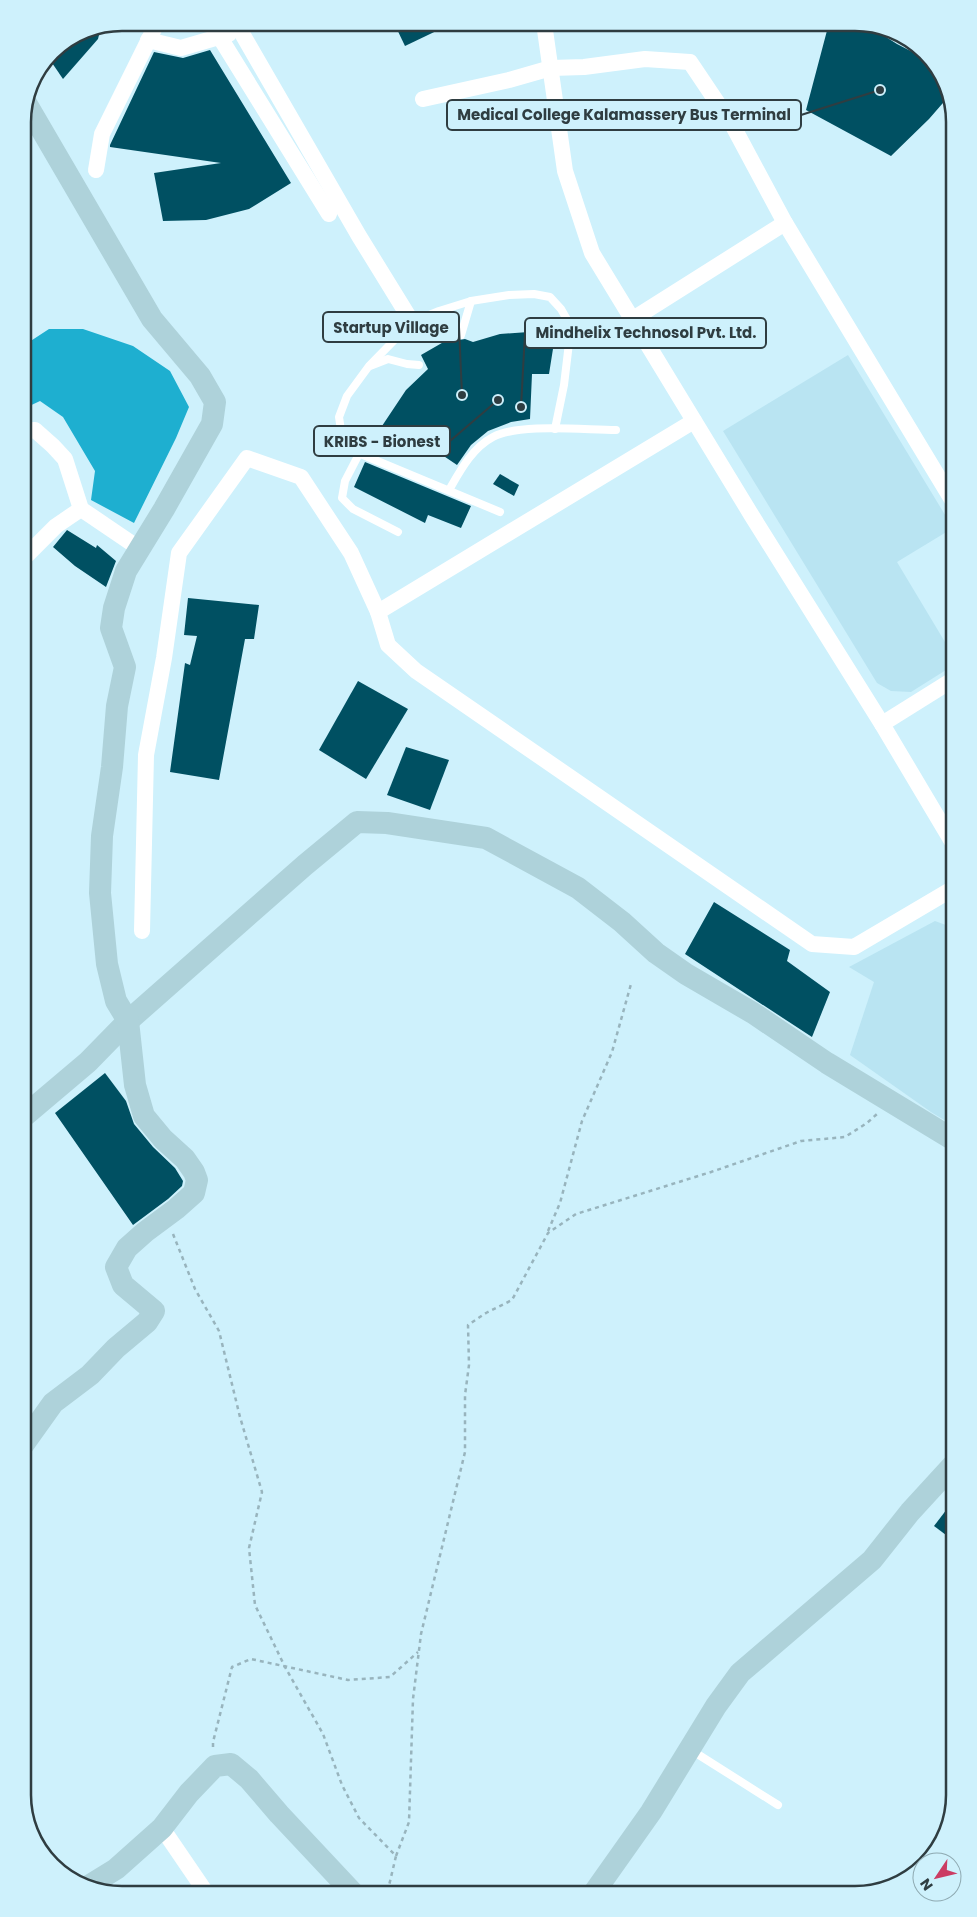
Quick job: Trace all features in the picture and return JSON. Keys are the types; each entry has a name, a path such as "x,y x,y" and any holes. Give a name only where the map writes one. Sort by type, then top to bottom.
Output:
{"street":[{"path":"96,170 102,134 152,31"},
{"path":"217,31 329,214"},
{"path":"148,40 181,48 221,37 230,31"},
{"path":"241,31 359,236 412,322"},
{"path":"545,31 564,162 592,253 882,724 946,832"},
{"path":"423,99 509,80 551,68 584,67 645,59 690,62 733,126 785,223 946,490"},
{"path":"31,1433 53,1403 90,1375 116,1348 147,1322 154,1311 123,1285 116,1267 127,1248 194,1193 197,1180 185,1159 163,1139 144,1116 135,1085 128,1021 116,1001 107,964 100,893 102,836 112,767 117,706 125,667 112,628 114,608 126,571 212,424 215,402 200,376 152,319 32,113"},
{"path":"633,319 785,223"},
{"path":"378,612 694,421"},
{"path":"31,430 35,430 54,446 64,459 81,508 140,549"},
{"path":"142,930 146,756 164,658 179,553 247,458 301,478 351,553 378,612 388,645 416,671 812,944 854,948 946,893"},
{"path":"31,552 56,526 81,508"},
{"path":"882,724 946,684"},
{"path":"31,1110 88,1062 128,1021 356,822 387,823 486,838 578,888 622,922 671,964 753,1013 827,1063 946,1135"},
{"path":"599,1886 646,1820 691,1750 716,1706 740,1673 872,1560 910,1512 946,1473"},
{"path":"100,1883 162,1828 189,1793 215,1766 231,1764 249,1779 346,1886"},
{"path":"162,1828 201,1886"}],"lane":[{"path":"500,512 351,450 342,436 339,417 347,396 368,366 412,322 471,301 509,294 534,294 550,297 561,309 569,323 569,343 555,429"},
{"path":"460,335 471,301"},
{"path":"368,366 388,359 419,365"},
{"path":"449,490 475,451 493,437 519,429 616,430"},
{"path":"359,454 345,481 342,498 353,509 398,532"},
{"path":"691,1750 778,1805"}],"path":[{"path":"389,1886 396,1856 409,1822 414,1699 421,1634 465,1452 465,1395 469,1365 468,1325 486,1312 512,1300 548,1233 560,1203 582,1121 612,1052 631,984"},
{"path":"548,1233 576,1214 711,1172 801,1141 845,1137 867,1123 891,1101"},
{"path":"166,1216 195,1289 219,1331 240,1417 262,1492 249,1548 256,1605 285,1667 323,1734 342,1785 359,1818 396,1856"},
{"path":"215,1766 213,1742 232,1667 251,1659 348,1680 390,1677 419,1651"}],"shaded area":[{"path":"848,355 946,516 946,532 897,562 946,644 946,670 911,692 891,691 877,683 723,431"},
{"path":"935,921 946,925 946,1121 850,1055 874,982 849,967"}],"water":[{"path":"49,329 83,329 133,346 170,371 189,407 176,438 134,523 91,500 95,471 63,417 40,401 31,405 31,341"}],"building":[{"path":"398,31 436,31 405,46"},
{"path":"827,31 872,33 885,37 911,51 927,67 939,88 943,102 891,156 806,110"},
{"path":"99,34 98,39 63,79 53,64 54,62 67,50 88,38"},
{"path":"210,50 291,183 249,209 206,220 163,221 154,173 221,163 110,147 110,145 154,52 183,58"},
{"path":"556,330 549,374 532,374 530,419 511,422 488,431 471,445 457,465 420,440 413,455 374,438 406,390 428,369 421,355 454,336 459,340 465,339 473,342 500,334"},
{"path":"365,462 471,506 461,528 428,515 425,523 354,487"},
{"path":"500,474 519,485 514,496 493,484"},
{"path":"67,530 96,548 97,545 116,561 106,587 75,566 53,547"},
{"path":"188,598 259,605 254,639 245,639 219,780 170,772 185,663 190,665 197,636 184,635"},
{"path":"358,681 408,709 366,779 319,750"},
{"path":"406,747 449,760 430,810 387,795"},
{"path":"714,902 790,950 787,961 830,992 812,1037 685,954"},
{"path":"105,1073 126,1101 134,1124 153,1147 175,1168 183,1181 182,1186 168,1199 133,1225 55,1113"},
{"path":"946,1510 946,1535 934,1526"}],"place":[{"name":"Medical College Kalamassery Bus Terminal","path":"880,90"},
{"name":"Startup Village","path":"462,395"},
{"name":"KRIBS - Bionest","path":"498,400"},
{"name":"Mindhelix Technosol Pvt. Ltd.","path":"521,407"}]}
